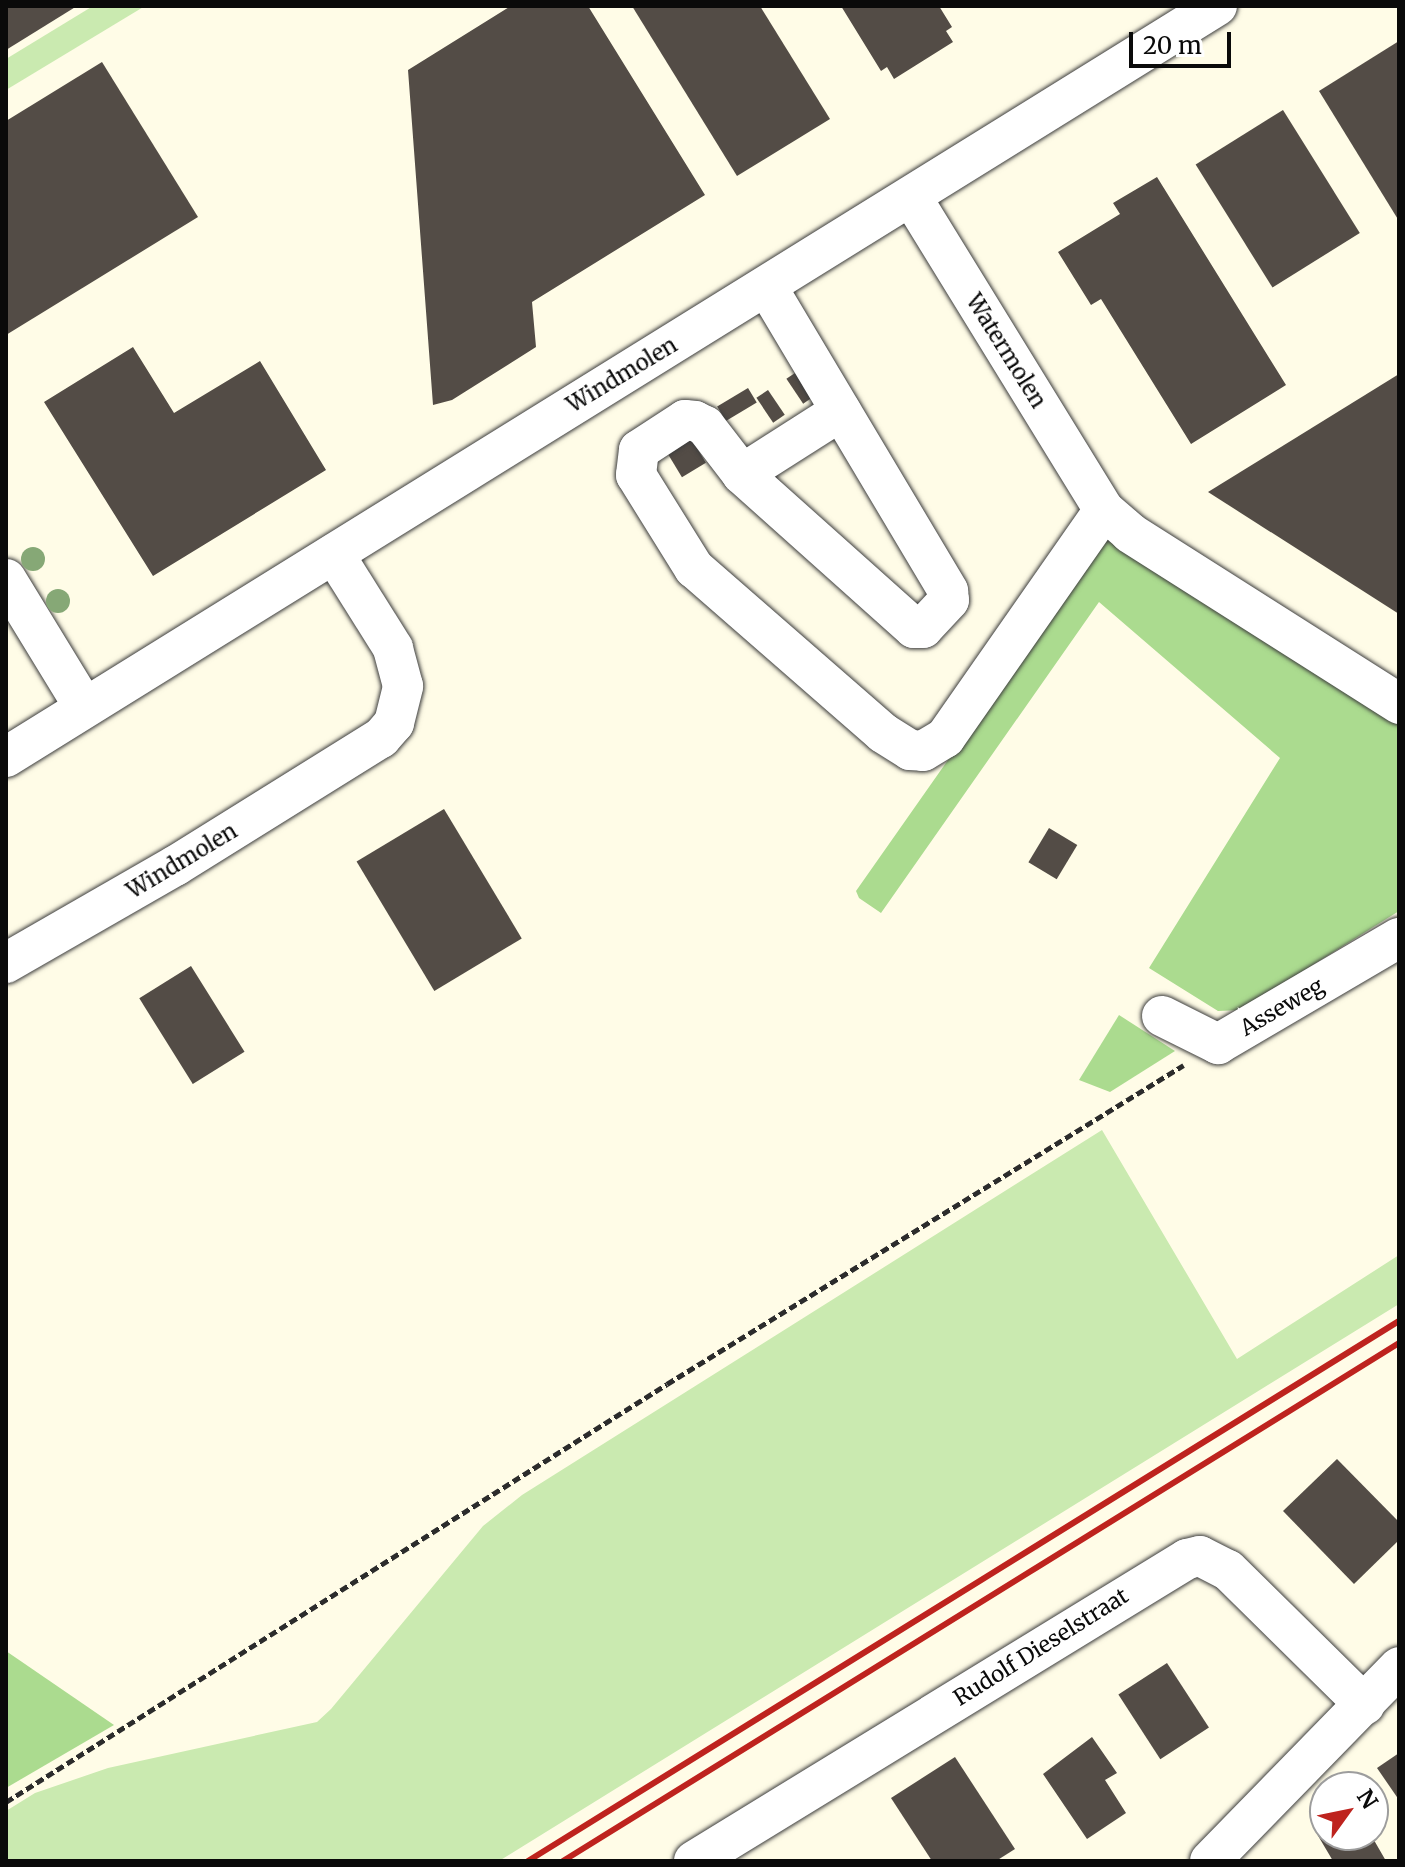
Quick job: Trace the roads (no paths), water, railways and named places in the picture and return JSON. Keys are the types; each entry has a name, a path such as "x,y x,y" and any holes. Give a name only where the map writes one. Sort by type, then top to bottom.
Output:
{"street":[{"path":"912,198 1217,6"},
{"name":"Windmolen","path":"6,757 912,198"},
{"name":"Watermolen","path":"912,198 1104,510 1130,533 1399,704"},
{"path":"767,287 948,591 949,600 923,628 914,628 742,474 705,426 695,421 685,420 639,450 635,460 636,475 694,568 883,733 910,750 923,751 935,747 956,726 1104,510"},
{"path":"742,474 841,411"},
{"name":"Windmolen","path":"6,963 175,866 381,738 394,723 403,686 393,648 334,554"},
{"path":"6,579 84,707"},
{"name":"Asseweg","path":"1162,1016 1218,1044 1399,938"},
{"name":"Rudolf Dieselstraat","path":"694,1861 1187,1559 1200,1556 1228,1570 1365,1705"},
{"path":"1210,1861 1399,1667"}],"railway":[{"path":"528,1861 1399,1321"},
{"path":"563,1861 1399,1343"}]}
